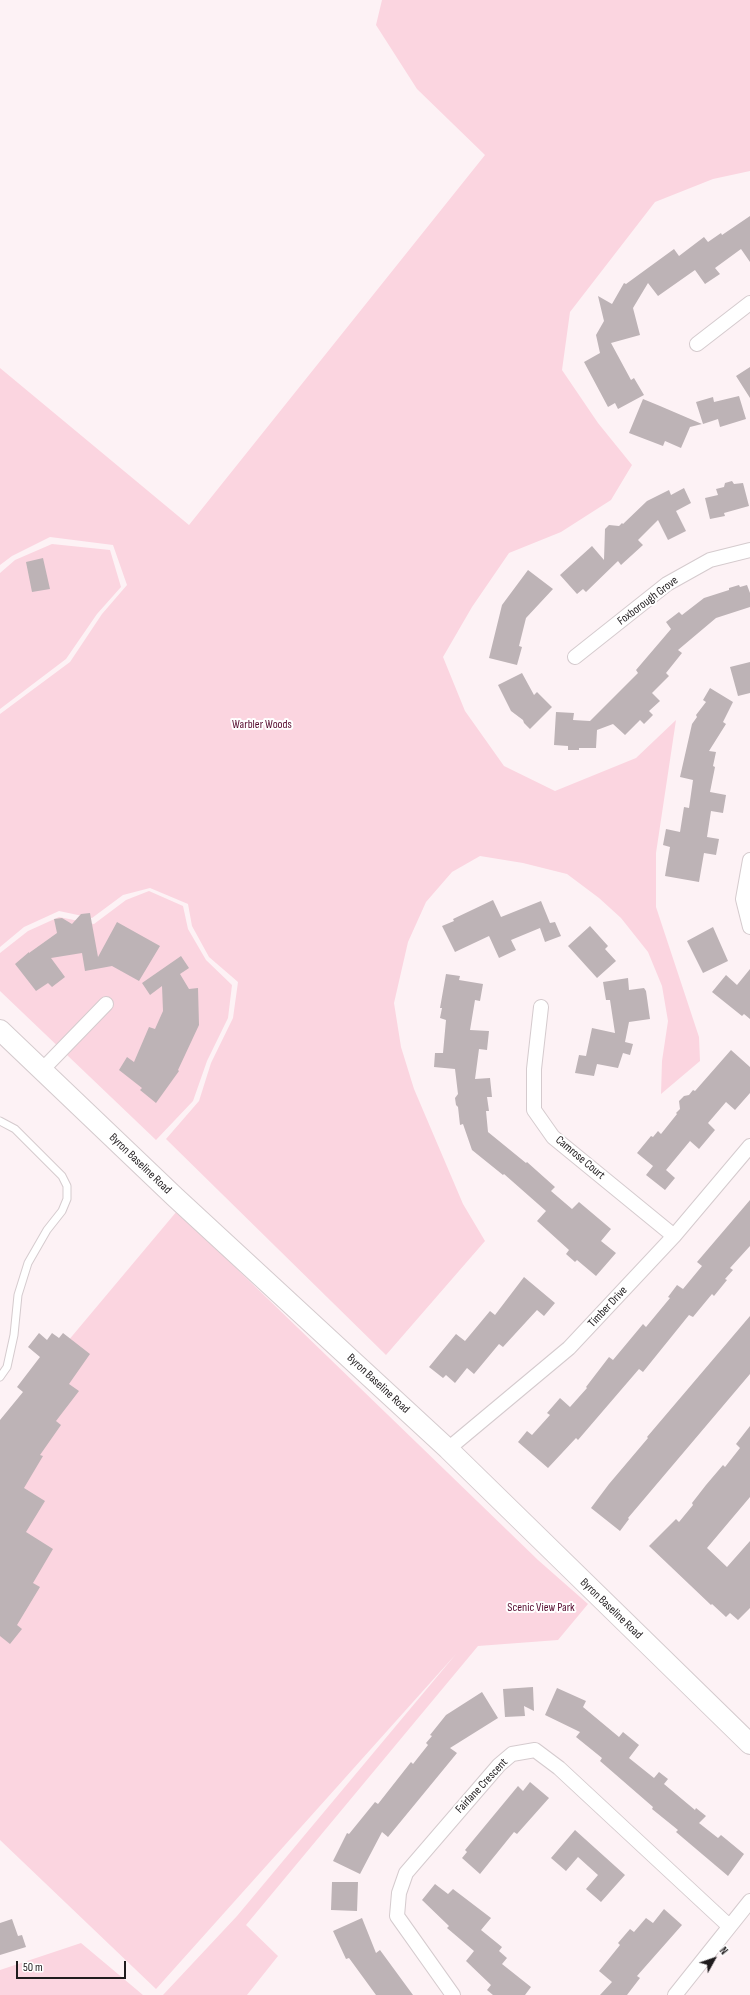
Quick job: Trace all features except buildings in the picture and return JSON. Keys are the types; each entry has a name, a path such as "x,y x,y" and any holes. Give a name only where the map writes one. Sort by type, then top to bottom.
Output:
{"main road":[{"name":"Byron Baseline Road","path":"0,1030 175,1197 448,1449 750,1744"}],"street":[{"path":"697,344 750,303"},
{"name":"Foxborough Grove","path":"575,657 667,584 710,560 750,550"},
{"path":"750,860 743,899 750,927"},
{"path":"42,1070 106,1004"},
{"name":"Camrose Court","path":"541,1007 534,1069 534,1110 553,1137 674,1236"},
{"name":"Timber Drive","path":"448,1449 570,1348 674,1236 750,1146"},
{"name":"Fairlane Crescent","path":"453,1995 397,1916 399,1893 406,1872 499,1765 512,1754 534,1750 559,1768 729,1926"},
{"path":"675,1995 750,1901"}],"lane":[{"path":"0,1122 15,1129 62,1176 67,1186 67,1199 62,1211 47,1230 28,1263 18,1295 14,1335 7,1367 0,1377"}],"green space":[{"name":"Warbler Woods","path":"382,0 750,0 750,171 713,179 655,202 570,312 562,370 598,423 632,465 611,500 561,532 509,553 472,607 443,657 465,711 504,766 555,791 636,758 676,720 656,853 656,907 699,1037 700,1061 661,1094 662,1061 668,1021 662,986 648,952 621,918 599,898 567,874 523,863 480,856 452,872 426,902 408,942 394,1003 401,1047 414,1089 463,1204 485,1241 386,1355 166,1139 199,1101 211,1063 233,1018 238,982 209,957 192,926 188,904 150,888 123,895 92,918 59,911 24,927 0,947 0,714 70,662 102,614 127,585 113,545 50,537 12,556 0,565 0,368 189,525 485,155 417,89 376,25"},
{"path":"52,544 110,550 121,587 97,614 66,659 0,709 0,573 15,560"},
{"path":"149,891 183,906 188,929 206,960 232,985 228,1018 207,1061 193,1101 156,1140 0,991 0,953 28,931 59,917 94,924 126,900"},
{"name":"Scenic View Park","path":"177,1211 538,1560 588,1604 558,1640 478,1646 246,1925 278,1956 247,1995 163,1995 237,1916 456,1654 156,1989 0,1840 0,1422"},
{"path":"81,1943 143,1995 0,1995 0,1970"}]}
